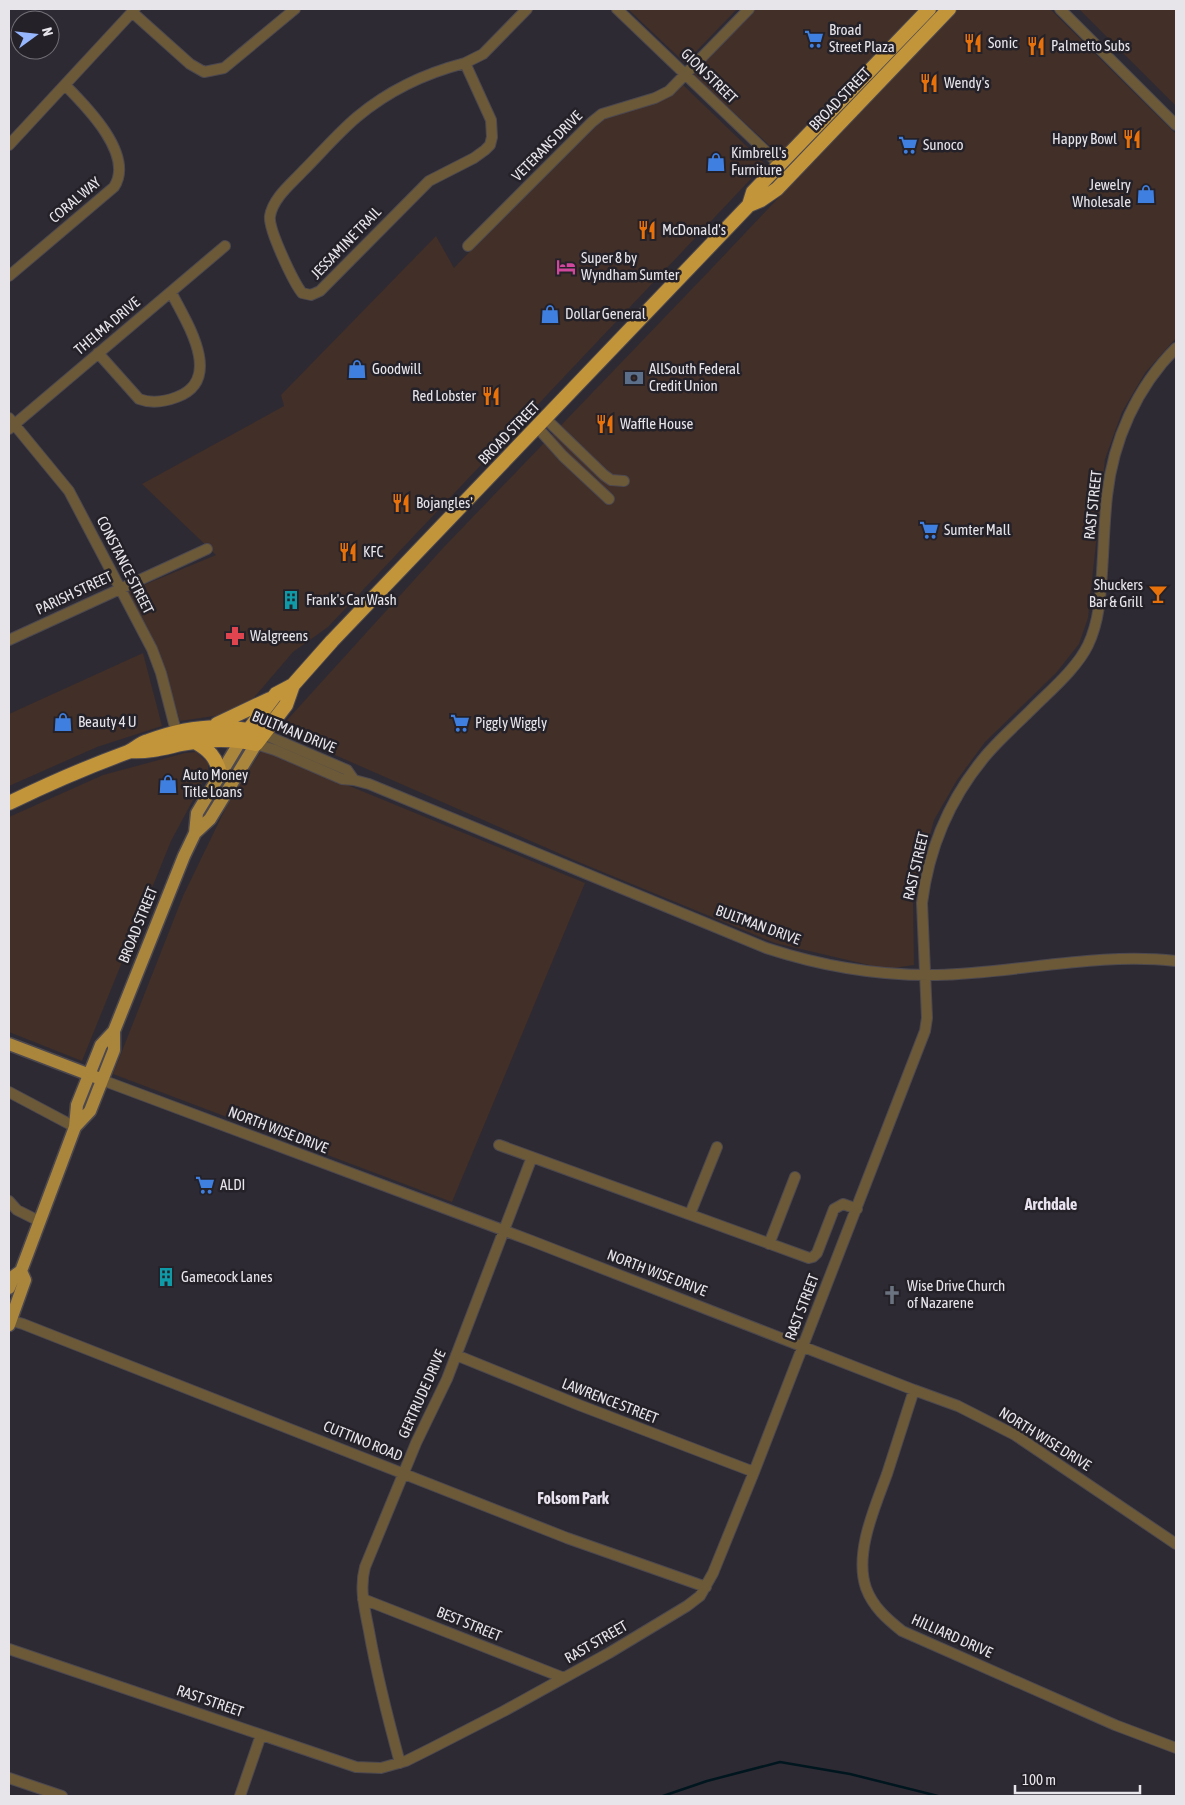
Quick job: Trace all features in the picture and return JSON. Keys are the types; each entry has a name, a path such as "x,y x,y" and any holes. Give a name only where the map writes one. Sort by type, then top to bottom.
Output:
{"highway":[{"name":"BROAD STREET","path":"749,205 753,192 929,9"},
{"name":"BROAD STREET","path":"245,735 276,694 293,685 350,622 749,205 761,200 776,189 949,9"},
{"name":"BROAD STREET","path":"260,739 286,704 293,685"},
{"path":"210,726 243,713 273,698"},
{"name":"BULTMAN DRIVE","path":"9,803 69,775 131,751 149,752 210,726 229,726 245,735 260,739"},
{"name":"BULTMAN DRIVE","path":"178,739 195,742 245,735"},
{"path":"195,742 211,752 218,764 220,773"}],"main road":[{"name":"BROAD STREET","path":"75,1127 90,1111 114,1050 114,1031 176,872 195,833 197,813 245,735"},
{"name":"BROAD STREET","path":"195,833 210,819 260,739"},
{"name":"BROAD STREET","path":"9,1288 14,1276 21,1271 75,1127 77,1105 101,1045 114,1031"},
{"path":"9,1044 102,1080"},
{"name":"BROAD STREET","path":"9,1322 26,1280 21,1271"}],"street":[{"path":"9,145 134,10 190,64 204,72 212,72 224,68 295,9"},
{"name":"JESSAMINE TRAIL","path":"465,63 491,120 492,138 490,145 474,158 429,181 320,291 311,295 302,293 269,224 273,206 282,193 358,116 408,84 437,70 465,63 483,54 526,9"},
{"name":"GION STREET","path":"617,9 780,165"},
{"name":"VETERANS DRIVE","path":"468,246 592,122 602,114 656,98 668,91 686,75 749,9"},
{"path":"1060,9 1176,125"},
{"name":"CORAL WAY","path":"9,276 114,187 118,180 119,166 108,137 93,114 65,85"},
{"name":"THELMA DRIVE","path":"11,424 225,246"},
{"path":"98,353 139,399 155,402 181,396 188,390 198,375 201,366 198,346 172,292"},
{"name":"RAST STREET","path":"9,1649 356,1767 381,1768 400,1763 504,1711 687,1606 700,1596 713,1574 754,1472 925,1031 926,1018 921,929 922,903 924,888 939,831 959,794 988,752 1060,681 1087,647 1098,609 1107,496 1115,455 1124,425 1143,389 1161,363 1176,348"},
{"path":"541,423 611,480 624,482"},
{"path":"541,423 563,456 609,499"},
{"name":"CONSTANCE STREET","path":"11,424 69,491 155,656 178,739"},
{"name":"PARISH STREET","path":"9,640 207,549"},
{"name":"BULTMAN DRIVE","path":"260,739 347,770 354,780 766,948 829,966 896,974 924,975 965,973 1079,961 1128,959 1176,961"},
{"name":"NORTH WISE DRIVE","path":"102,1080 504,1230 958,1406 1015,1435 1176,1544"},
{"path":"9,1092 75,1127"},
{"path":"499,1145 804,1257 813,1257 817,1253 834,1209 843,1204 857,1209"},
{"path":"690,1214 716,1147"},
{"name":"GERTRUDE DRIVE","path":"400,1763 386,1712 363,1599 361,1581 364,1567 403,1473 456,1355 532,1157"},
{"path":"769,1244 796,1177"},
{"path":"9,1201 17,1210 39,1221"},
{"name":"CUTTINO ROAD","path":"9,1322 23,1324 567,1538 706,1587"},
{"name":"LAWRENCE STREET","path":"456,1355 579,1405 754,1472"},
{"name":"HILLIARD DRIVE","path":"914,1390 867,1532 863,1573 866,1588 875,1605 888,1620 902,1631 1115,1725 1176,1748"},
{"name":"BEST STREET","path":"363,1599 564,1678"},
{"path":"240,1796 260,1734"},
{"path":"9,1778 62,1796"}],"shaded area":[{"path":"628,9 737,9 685,63"},
{"path":"756,9 918,9 783,150 769,145 693,75"},
{"path":"957,9 1050,9 1176,134 1176,338 1145,373 1122,412 1105,459 1088,618 1079,644 1056,673 985,742 957,780 934,820 913,898 914,965 886,969 775,943 581,863 278,730 444,547"},
{"path":"1079,9 1176,9 1176,106"},
{"path":"681,83 765,164 328,627 293,652 251,701 228,714 180,721 157,648 127,592 216,555 142,484 284,406 281,395 436,236 454,268 594,121"},
{"path":"143,653 162,726 97,747 9,786 9,714"},
{"path":"262,750 585,883 452,1202 113,1074 183,896 231,797"},
{"path":"196,752 208,763 208,772 171,841 82,1061 9,1032 9,817 103,775 185,753"}],"waterway":[{"path":"663,1796 707,1781 780,1762 850,1774 938,1796"}],"place":[{"name":"Broad Street Plaza","path":"814,39"},
{"name":"Sonic","path":"973,43"},
{"name":"Palmetto Subs","path":"1036,46"},
{"name":"Wendy's","path":"929,83"},
{"name":"Happy Bowl","path":"1132,139"},
{"name":"Sunoco","path":"908,145"},
{"name":"Kimbrell's Furniture","path":"716,162"},
{"name":"Jewelry Wholesale","path":"1146,194"},
{"name":"McDonald's","path":"647,230"},
{"name":"Super 8 by Wyndham Sumter","path":"566,267"},
{"name":"Dollar General","path":"550,314"},
{"name":"Goodwill","path":"357,369"},
{"name":"AllSouth Federal Credit Union","path":"634,378"},
{"name":"Red Lobster","path":"491,396"},
{"name":"Waffle House","path":"605,424"},
{"name":"Bojangles'","path":"401,503"},
{"name":"Sumter Mall","path":"929,530"},
{"name":"KFC","path":"348,552"},
{"name":"Shuckers Bar & Grill","path":"1158,594"},
{"name":"Frank's Car Wash","path":"291,600"},
{"name":"Walgreens","path":"235,636"},
{"name":"Beauty 4 U","path":"63,722"},
{"name":"Piggly Wiggly","path":"460,723"},
{"name":"Auto Money Title Loans","path":"168,784"},
{"name":"ALDI","path":"205,1185"},
{"name":"Gamecock Lanes","path":"166,1277"},
{"name":"Wise Drive Church of Nazarene","path":"892,1295"}],"district":[{"name":"Archdale","path":"1051,1204"},
{"name":"Folsom Park","path":"573,1498"}]}
